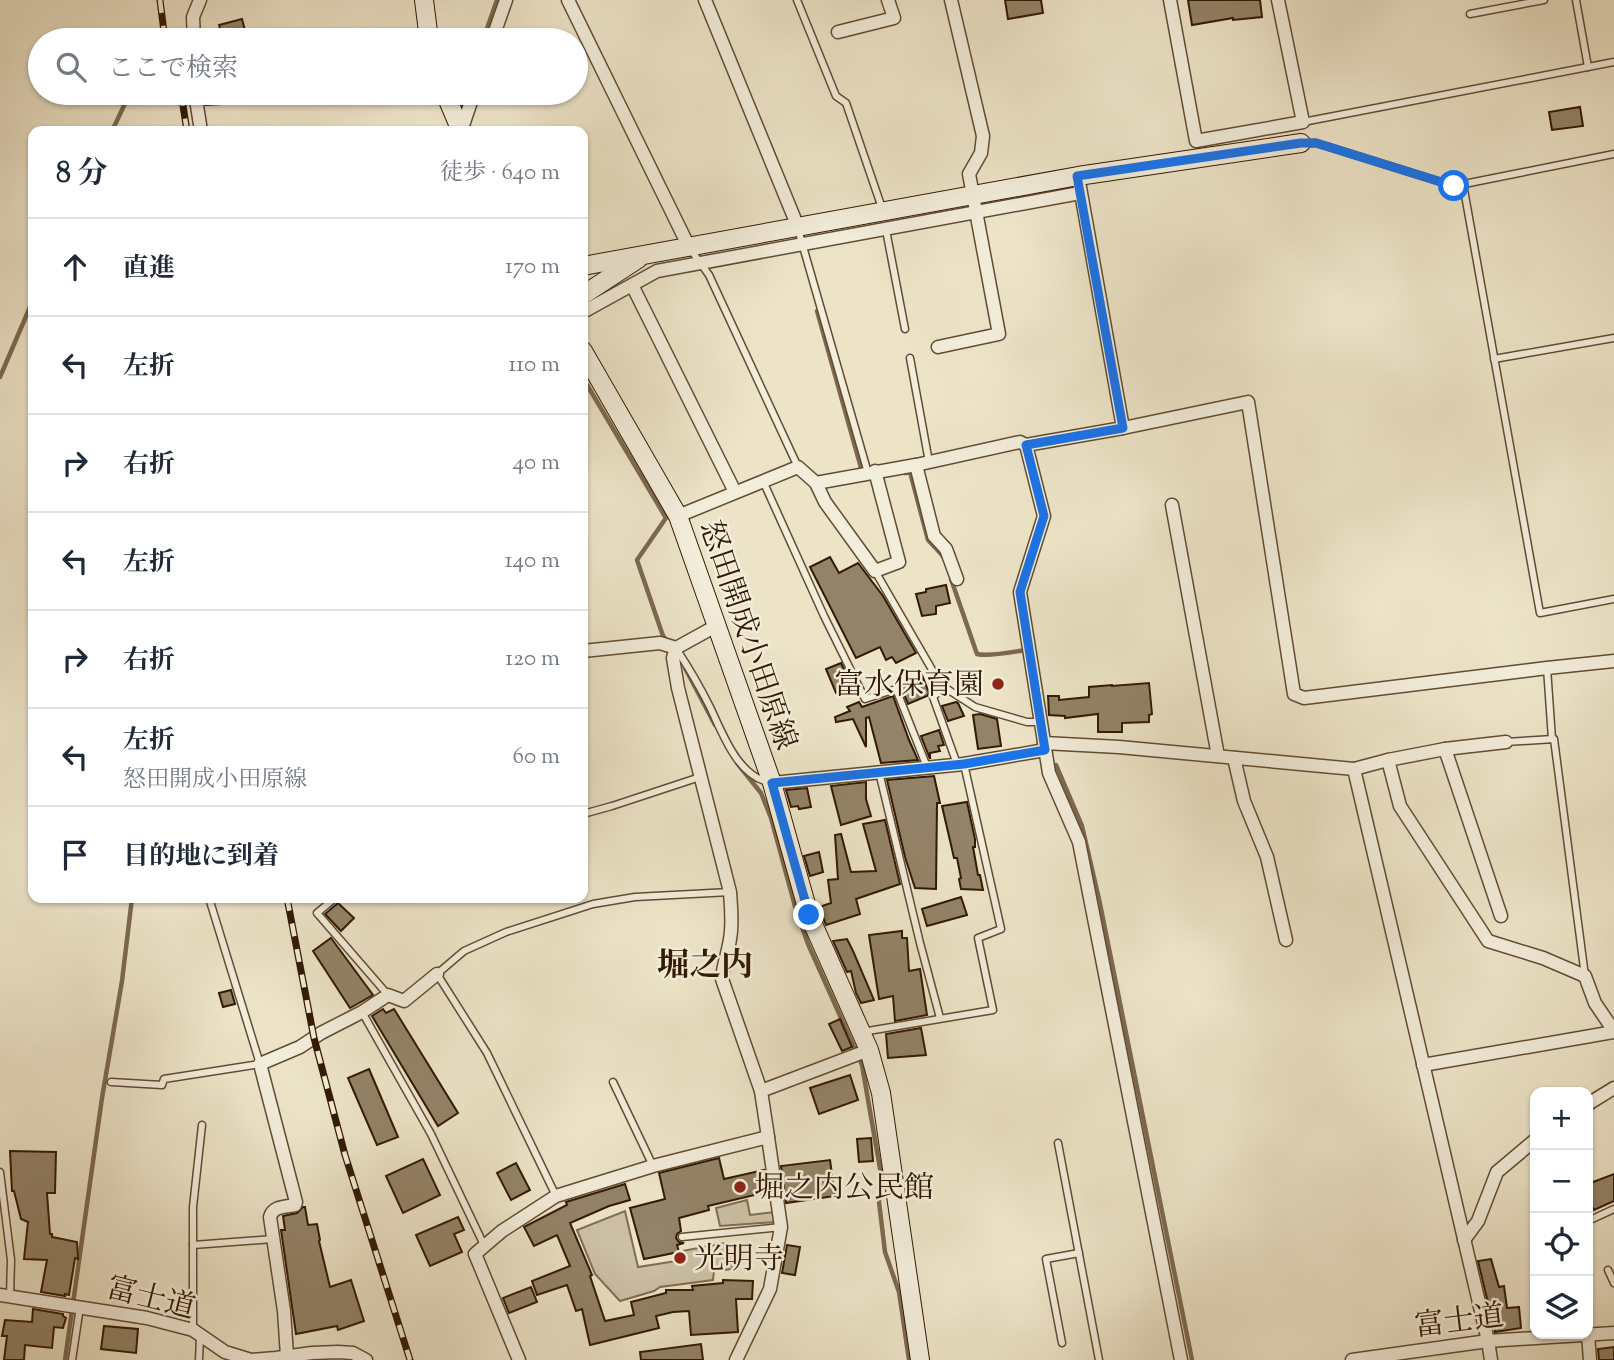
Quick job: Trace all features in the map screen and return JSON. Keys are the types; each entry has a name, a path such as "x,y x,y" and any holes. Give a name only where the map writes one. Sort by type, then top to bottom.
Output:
{"main road":[{"path":"424,0 428,28"},
{"path":"450,105 459,126"},
{"path":"588,265 798,227 884,219 1301,143"},
{"path":"588,292 646,254"},
{"name":"怒田開成小田原線","path":"588,360 678,516 772,783 809,915 868,1050 881,1093 920,1360"}],"street":[{"path":"193,28 193,17 200,0"},
{"path":"496,28 506,0"},
{"path":"568,0 582,28"},
{"path":"705,0 798,227"},
{"path":"838,32 894,18 888,0"},
{"path":"938,346 999,334 970,174 981,153 983,136 951,0"},
{"path":"1170,0 1196,141 1303,122 1278,0"},
{"path":"588,41 689,247"},
{"path":"197,105 200,126"},
{"path":"463,126 470,105"},
{"path":"1079,184 1123,428"},
{"path":"588,309 657,271 803,245 884,219"},
{"path":"632,285 735,492"},
{"path":"816,483 1020,443 1026,445 1123,428 1248,402 1294,694 1304,698 1614,661"},
{"path":"1026,445 1044,516 1020,592 1048,773 1079,842 1181,1360"},
{"path":"916,465 934,536 946,549 957,579"},
{"path":"678,516 798,467 816,483 825,502 875,570 899,562 871,472"},
{"path":"1172,505 1218,756"},
{"path":"716,626 676,648 673,658 678,688 730,892 730,940 722,979 761,1091 781,1227 770,1289 736,1360"},
{"path":"588,650 660,643 676,648"},
{"path":"772,783 961,764 1045,747 1118,747 1354,769 1445,749 1506,742"},
{"path":"1445,749 1502,916"},
{"path":"1234,758 1244,801 1266,857 1286,940"},
{"path":"1388,760 1400,806 1488,940 1543,958 1585,976 1595,1003 1614,1032 1423,1065"},
{"path":"1354,769 1491,1360"},
{"path":"287,1358 284,1311 270,1217 276,1208 295,1205 296,1202 260,1064 300,1047 388,995 404,1001 437,974"},
{"path":"761,1091 868,1050"},
{"path":"1593,1101 1614,1088"},
{"path":"519,1360 475,1254 484,1245 556,1196 653,1166 768,1137"},
{"path":"1464,1240 1478,1221 1497,1172 1530,1144"},
{"name":"富士道","path":"5,1296 147,1318 197,1332 225,1352 251,1360 338,1352 353,1353 366,1360"},
{"name":"富士道","path":"1593,1334 1614,1333"},
{"name":"富士道","path":"1352,1360 1488,1341 1530,1338"},
{"path":"1588,1339 1590,1360"}],"lane":[{"path":"797,0 836,96 846,103 884,219 905,329"},
{"path":"1470,14 1544,0"},
{"path":"1576,0 1588,67"},
{"path":"1303,122 1614,62"},
{"path":"1301,143 1316,143 1454,186 1614,154"},
{"path":"1463,184 1540,612 1614,599"},
{"path":"798,227 871,472"},
{"path":"689,247 709,275 798,467"},
{"path":"1494,359 1614,338"},
{"path":"910,358 929,462"},
{"path":"763,481 865,699 895,689 927,767"},
{"path":"875,570 944,687 975,707 1027,722 1040,722"},
{"path":"676,648 741,765 760,780 772,783"},
{"path":"1547,667 1552,739 1585,976"},
{"path":"860,1032 993,1010 978,938 1001,929 961,764 933,697 944,687"},
{"path":"1506,742 1552,739"},
{"path":"879,772 940,1018"},
{"path":"588,813 700,776"},
{"path":"556,1196 487,1053 437,974 464,951 506,932 593,904 635,897 730,892"},
{"path":"111,1082 162,1085 164,1079 260,1064 211,903"},
{"path":"329,903 317,913 388,995"},
{"path":"362,1012 431,1134 484,1245"},
{"path":"613,1082 653,1166"},
{"path":"199,1360 193,1207 202,1125"},
{"path":"1058,1143 1099,1360"},
{"path":"0,1172 11,1260 5,1296"},
{"path":"1593,1219 1614,1209"},
{"path":"682,1237 781,1227"},
{"path":"193,1245 273,1239"},
{"path":"1062,1343 1046,1259 1079,1253"},
{"path":"1608,1269 1614,1283"},
{"path":"72,1360 76,1307"}],"shaded area":[{"path":"747,1200 750,1215 774,1212 775,1222 720,1226 716,1208"},
{"path":"625,1211 638,1267 683,1260 682,1251 726,1243 733,1269 714,1271 713,1280 660,1287 620,1301 595,1274 577,1230"}],"building":[{"path":"1005,0 1041,0 1043,13 1008,19"},
{"path":"1188,0 1260,0 1262,17 1233,18 1192,25"},
{"path":"242,19 244,28 220,28 219,25"},
{"path":"1580,107 1583,126 1552,130 1549,112"},
{"path":"830,557 839,573 858,563 883,596 916,653 896,663 892,657 886,660 880,647 856,658 810,567"},
{"path":"946,585 950,603 936,606 936,614 922,616 916,594"},
{"path":"841,663 852,685 836,693 826,669"},
{"path":"922,675 929,693 908,704 900,685"},
{"path":"1149,683 1152,714 1149,715 1149,722 1122,723 1122,732 1098,732 1098,714 1065,718 1049,715 1048,696 1059,696 1059,700 1089,697 1089,687"},
{"path":"893,696 918,760 881,763 869,717 866,718 866,747 853,719 836,722 835,717 850,711 847,707 859,702 862,707"},
{"path":"956,702 964,716 948,721 942,706"},
{"path":"980,714 997,719 1001,746 978,749 973,715"},
{"path":"939,730 944,745 938,746 940,751 930,753 930,759 921,736"},
{"path":"934,776 940,803 937,803 936,889 915,888 887,780"},
{"path":"866,782 866,799 871,816 841,825 831,786"},
{"path":"807,788 811,807 791,807 786,790"},
{"path":"967,802 975,839 973,847 978,875 983,890 961,889 957,858 954,858 942,806"},
{"path":"885,820 900,884 856,899 860,914 826,925 819,907 831,903 828,880 838,879 835,835 841,834 851,872 876,871 863,824"},
{"path":"819,852 823,872 810,876 804,856"},
{"path":"961,897 967,915 927,926 922,909"},
{"path":"338,903 354,918 341,931 325,914"},
{"path":"902,931 902,938 907,938 909,971 920,969 927,1015 895,1021 893,996 879,999 869,935"},
{"path":"331,938 373,995 350,1008 313,951"},
{"path":"847,939 874,1000 861,1003 851,971 847,972 833,941"},
{"path":"231,990 235,1004 223,1007 219,993"},
{"path":"383,1009 386,1013 394,1009 458,1113 438,1126 372,1016"},
{"path":"840,1019 852,1047 842,1051 829,1024"},
{"path":"921,1028 926,1055 888,1058 886,1034"},
{"path":"369,1069 398,1137 377,1145 348,1078"},
{"path":"850,1075 858,1100 819,1114 810,1088"},
{"path":"871,1138 873,1161 859,1162 857,1139"},
{"path":"10,1151 56,1152 55,1193 47,1193 50,1234 52,1237 77,1242 78,1259 75,1258 69,1295 41,1292 47,1260 24,1259 28,1222 21,1219 12,1191"},
{"path":"719,1158 724,1179 764,1170 767,1192 708,1206 709,1210 679,1218 681,1231 676,1238 684,1243 677,1245 679,1252 644,1259 630,1208 665,1199 659,1173"},
{"path":"423,1159 440,1195 403,1213 386,1176"},
{"path":"830,1160 835,1196 786,1203 781,1166"},
{"path":"516,1163 530,1190 511,1200 497,1173"},
{"path":"1614,1174 1614,1201 1594,1210 1593,1182"},
{"path":"625,1184 630,1200 570,1223 592,1275 590,1276 605,1321 634,1315 631,1302 666,1293 666,1290 693,1290 692,1286 723,1283 723,1280 753,1281 752,1299 736,1299 738,1332 691,1335 689,1311 673,1312 656,1316 659,1328 590,1345 582,1309 576,1311 567,1285 537,1295 532,1281 570,1266 557,1235 534,1246 524,1227 567,1205 566,1202"},
{"path":"303,1207 308,1225 317,1224 330,1287 351,1280 364,1321 338,1330 337,1326 296,1334 281,1230 285,1230 283,1216 297,1213"},
{"path":"458,1217 464,1230 454,1234 462,1252 430,1266 416,1235"},
{"path":"787,1245 800,1247 795,1275 782,1273"},
{"path":"1491,1259 1499,1287 1504,1286 1507,1308 1519,1307 1521,1328 1495,1332 1478,1261"},
{"path":"531,1287 537,1302 509,1313 503,1298"},
{"path":"33,1309 63,1314 66,1318 63,1328 54,1327 52,1348 25,1345 24,1360 4,1360 7,1336 2,1336 5,1320 32,1322"},
{"path":"104,1326 138,1329 136,1353 101,1349"},
{"path":"701,1344 703,1360 641,1360 640,1352"},
{"path":"1614,1347 1614,1360 1599,1360 1598,1349"}],"waterway":[{"path":"487,28 497,0"},
{"path":"114,126 124,105"},
{"path":"459,112 461,105"},
{"path":"817,311 861,468"},
{"path":"0,377 28,312"},
{"path":"588,386 666,518 637,560 667,641"},
{"path":"905,473 910,472 928,540 944,558"},
{"path":"951,579 977,654 994,655 1026,650"},
{"path":"685,668 715,725"},
{"path":"737,763 761,793 771,818 808,944 862,1065 882,1180 879,1202 885,1252 899,1292 909,1360"},
{"path":"1056,765 1082,826 1099,899 1192,1360"},
{"path":"65,1360 131,903"}],"railway":[{"path":"160,0 164,28"},
{"path":"183,105 186,126"},
{"path":"288,903 314,1038 345,1155 410,1360"}],"place":[{"name":"富水保育園","path":"998,684"},
{"name":"堀之内公民館","path":"740,1187"},
{"name":"光明寺","path":"680,1258"}],"district":[{"name":"堀之内","path":"705,964"}],"route":[{"path":"809,915 772,783 964,764 1045,750 1020,592 1044,516 1026,445 1123,428 1077,176 1316,143 1454,186"}]}
